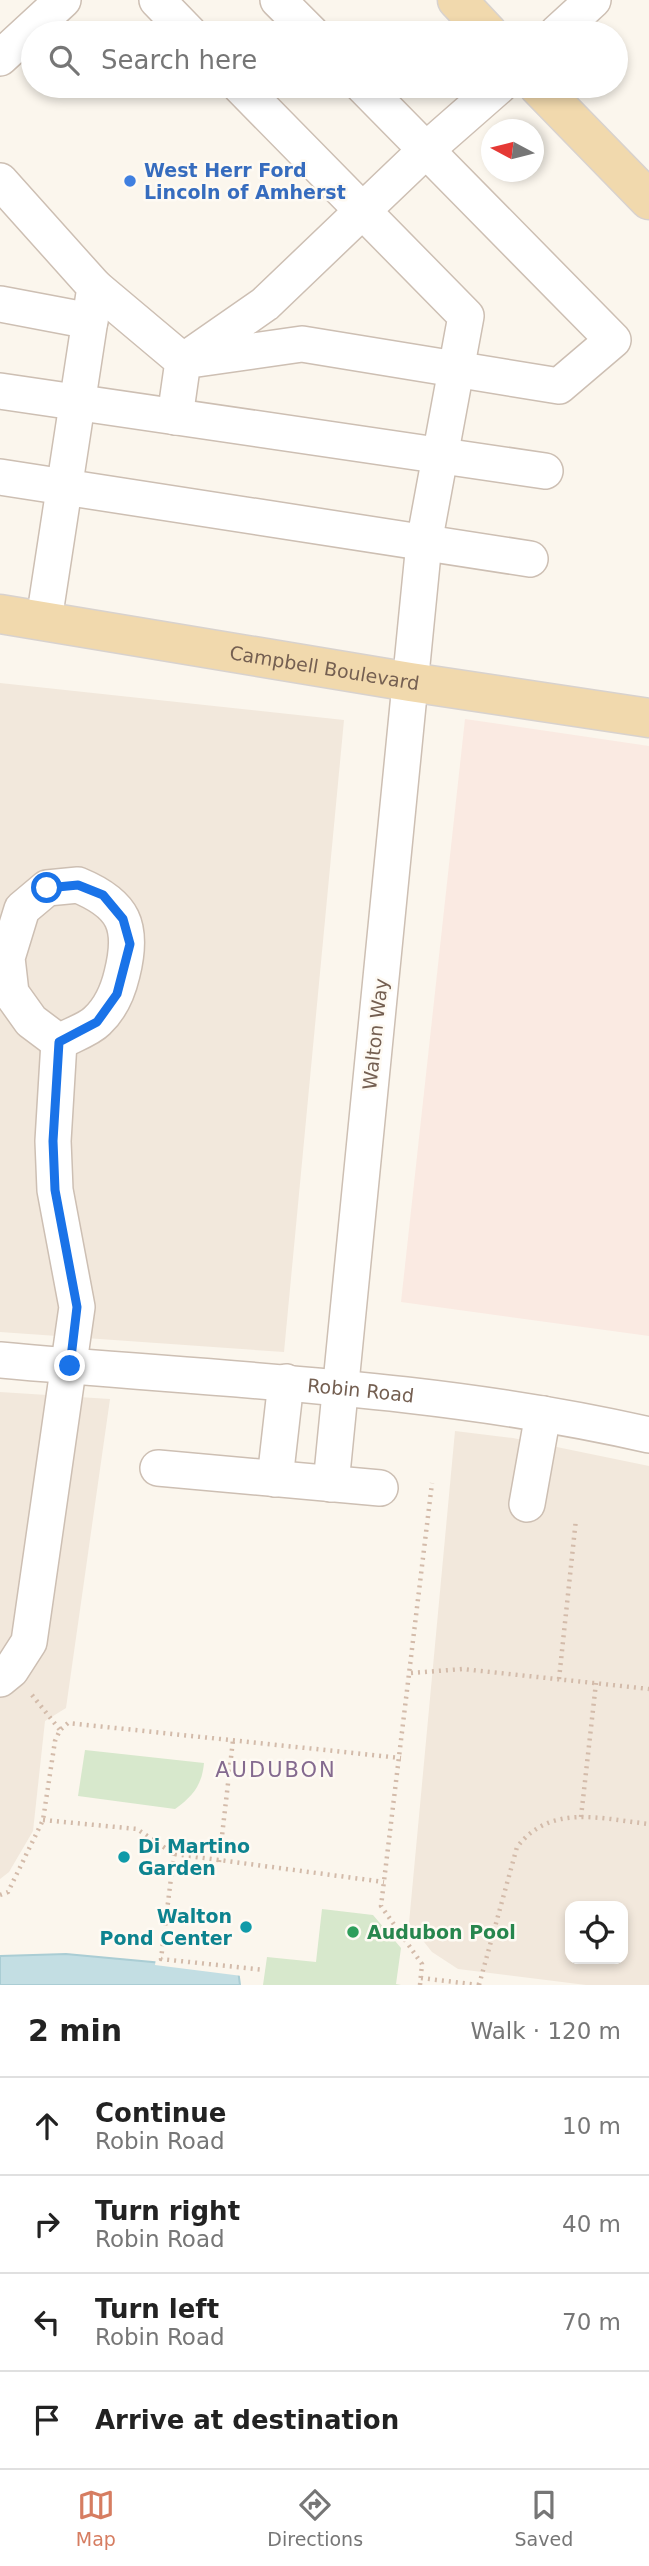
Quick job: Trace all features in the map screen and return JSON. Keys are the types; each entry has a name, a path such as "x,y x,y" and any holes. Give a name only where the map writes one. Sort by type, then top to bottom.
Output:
{"main road":[{"path":"457,0 477,21"},
{"path":"550,98 649,200"},
{"name":"Campbell Boulevard","path":"0,614 410,682 649,718"}],"street":[{"path":"40,21 63,0"},
{"path":"157,0 177,21"},
{"path":"278,0 299,21"},
{"path":"570,21 593,0"},
{"path":"0,58 21,39"},
{"path":"252,98 363,212"},
{"path":"0,181 93,304 183,361 302,344 559,386 613,340 375,98"},
{"path":"175,417 183,361 265,303 426,150 485,98"},
{"name":"Walton Way","path":"331,1484 424,543 466,316 363,212"},
{"path":"0,304 93,304"},
{"path":"44,621 93,304"},
{"path":"0,391 545,471"},
{"path":"0,477 530,559"},
{"path":"6,1674 29,1642 77,1307 55,1190 53,1141 59,1042"},
{"name":"Robin Road","path":"0,1360 341,1386 542,1414 649,1435"},
{"path":"275,1479 286,1382"},
{"path":"527,1504 542,1414"},
{"path":"158,1468 380,1488"}],"path":[{"path":"420,1985 422,1964 381,1906 401,1758 432,1483"},
{"path":"559,1679 576,1519"},
{"path":"411,1674 463,1669 649,1689"},
{"path":"6,1674 60,1730"},
{"path":"581,1817 596,1683"},
{"path":"0,1895 8,1892 43,1821 55,1741 60,1730 68,1723 401,1758"},
{"path":"219,1862 233,1740"},
{"path":"421,1978 479,1985 517,1847 529,1832 540,1825 569,1815 649,1824"},
{"path":"43,1821 137,1829 174,1854 384,1882"},
{"path":"174,1854 161,1959 264,1970"}],"shaded area":[{"path":"0,683 344,720 284,1352 0,1332"},
{"path":"465,719 649,746 649,1336 401,1302"},
{"path":"0,1392 110,1399 66,1708 45,1721 33,1831 9,1872 0,1879"},
{"path":"455,1431 513,1438 649,1466 649,1985 586,1985 458,1969 432,1952 409,1923"}],"green space":[{"path":"85,1750 204,1763 203,1771 196,1789 175,1809 78,1796"},
{"name":"Audubon Pool","path":"322,1909 373,1915 401,1948 396,1984 401,1985 263,1985 267,1957 316,1962"}],"water":[{"path":"66,1954 238,1970 240,1985 0,1985 0,1956"}],"pier":[{"path":"156,1958 239,1967 242,1976 155,1965"}],"place":[{"name":"West Herr Ford Lincoln of Amherst","path":"130,181"},
{"name":"Di Martino Garden","path":"124,1857"},
{"name":"Walton Pond Center","path":"246,1927"},
{"name":"Audubon Pool","path":"353,1932"}],"district":[{"name":"AUDUBON","path":"276,1770"}],"route":[{"path":"47,888 78,885 103,895 123,919 130,944 117,994 97,1022 59,1042 53,1141 55,1190 77,1307 70,1366"}]}
